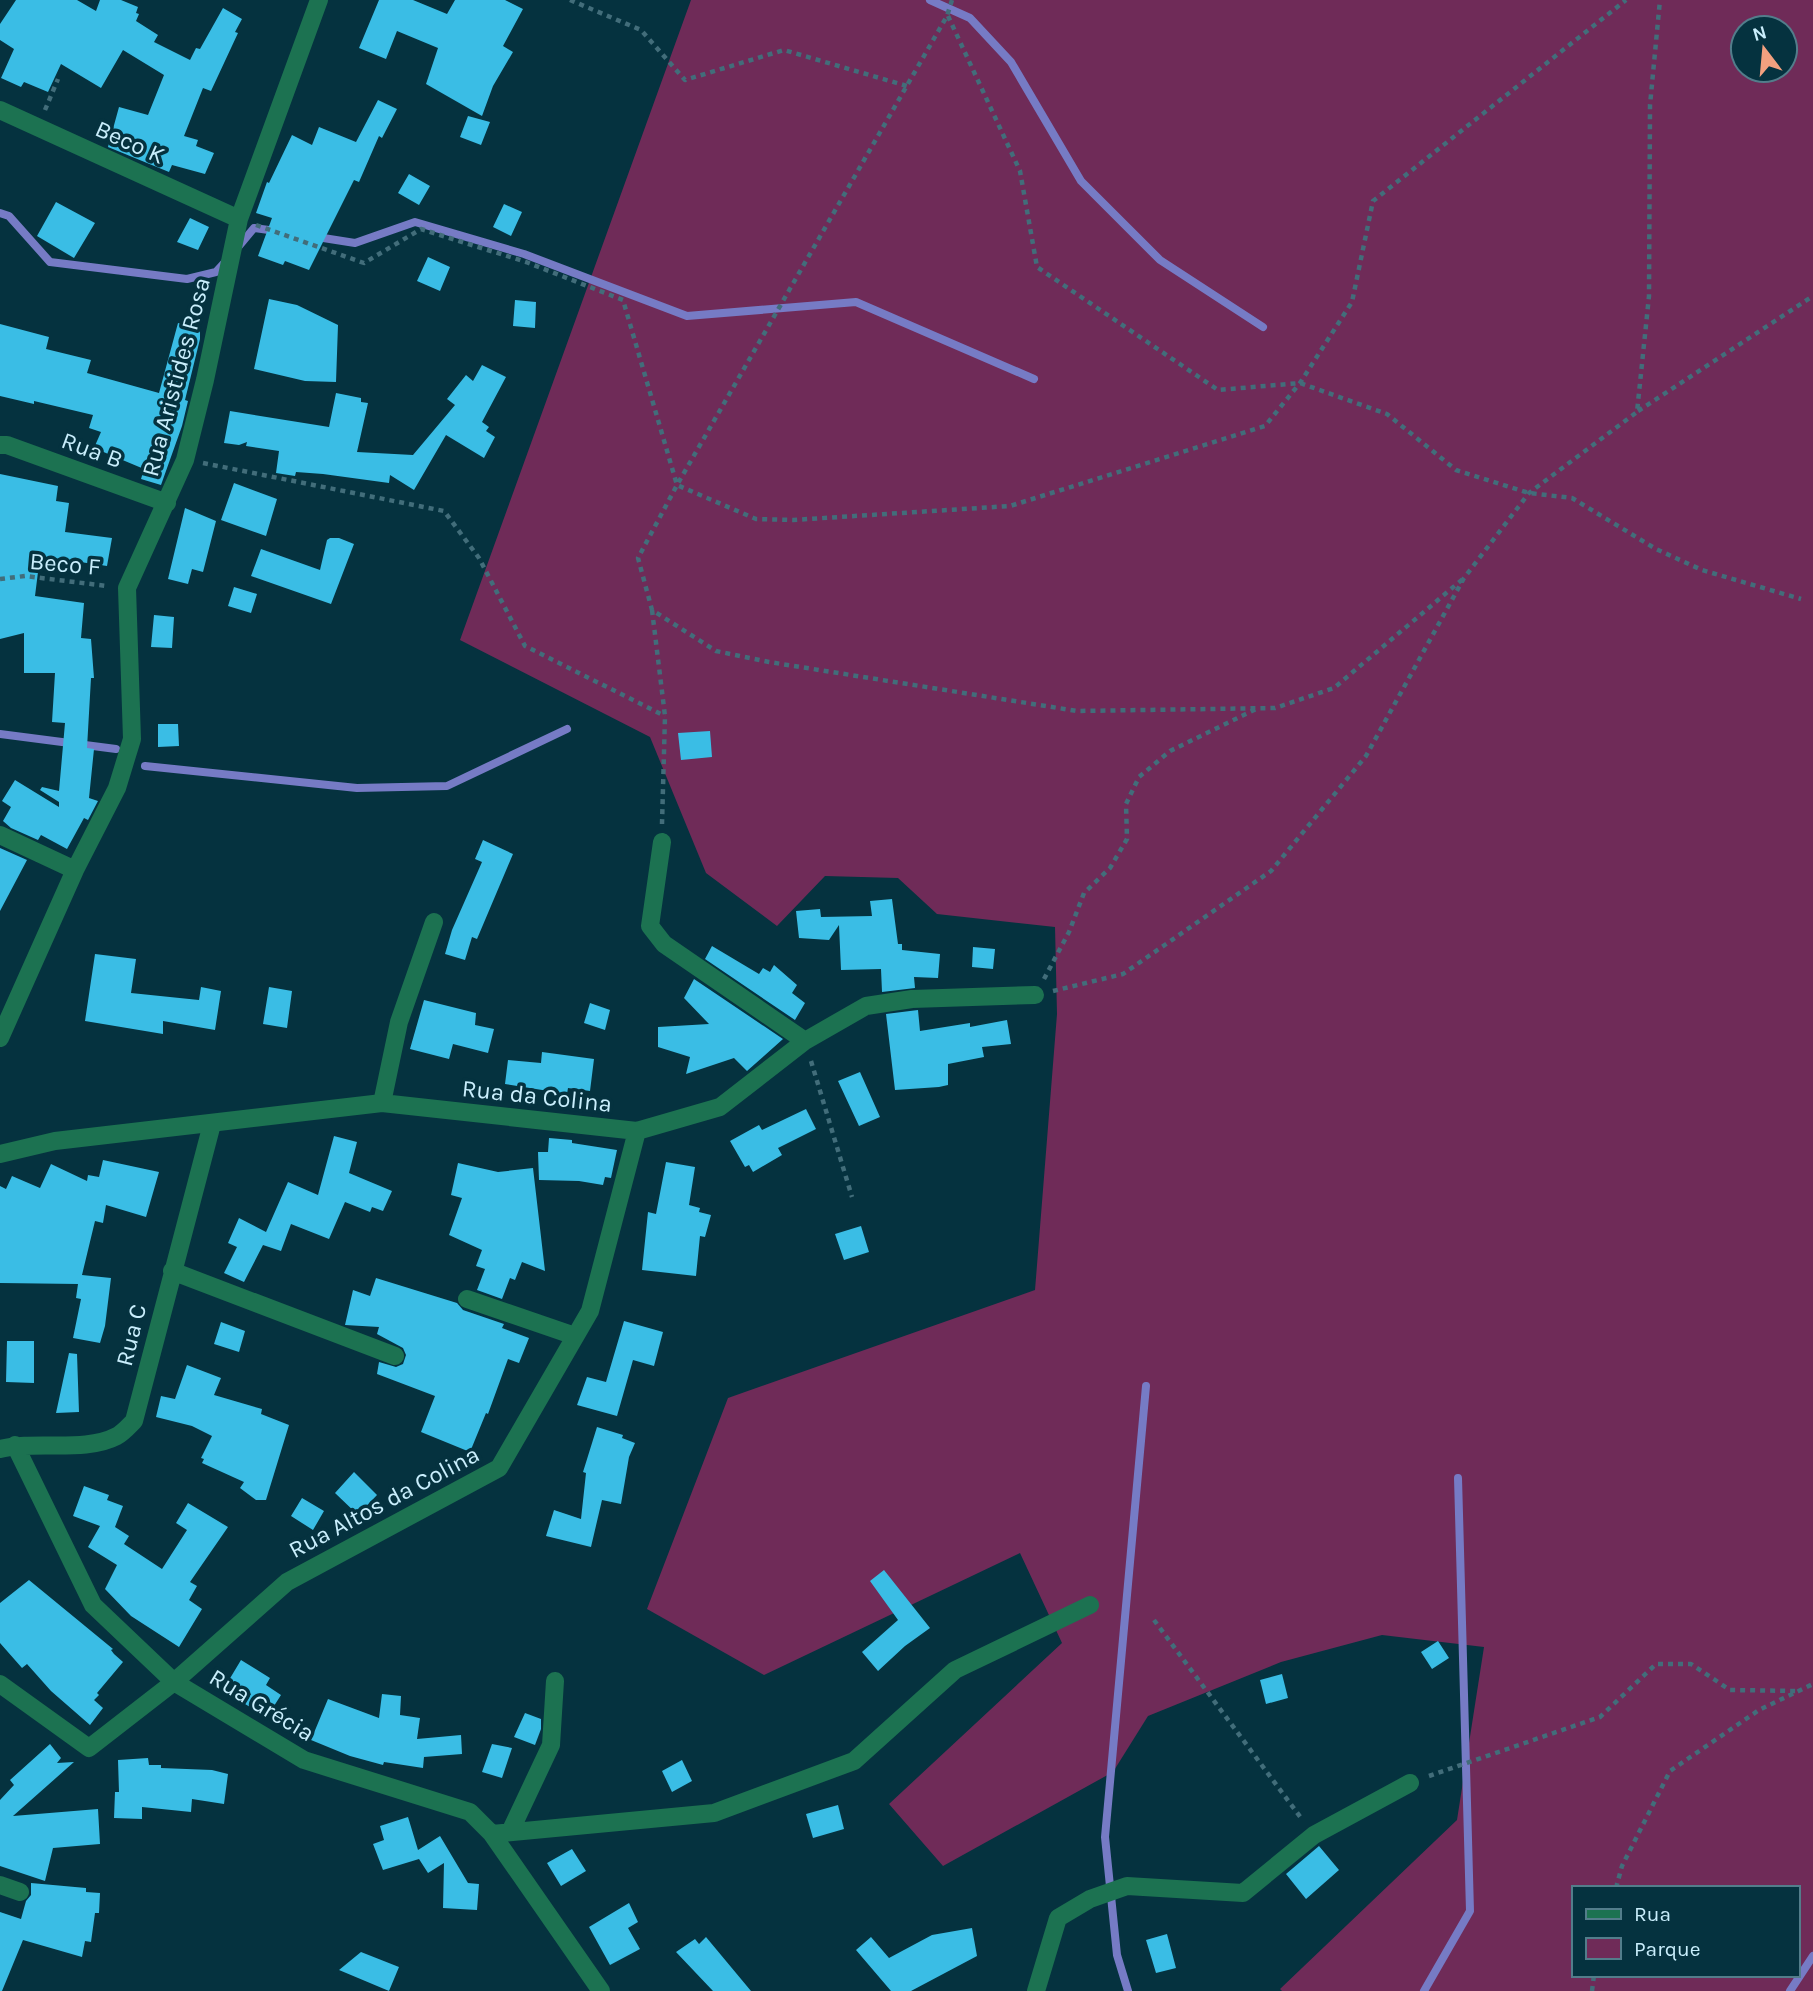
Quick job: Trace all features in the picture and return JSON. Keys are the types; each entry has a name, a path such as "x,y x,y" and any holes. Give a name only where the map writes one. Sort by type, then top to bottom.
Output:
{"street":[{"name":"Rua Aristides Rosa","path":"0,1038 75,870 117,788 132,739 127,588 185,460 239,219 318,0"},
{"name":"Beco K","path":"0,110 239,219"},
{"name":"Rua B","path":"0,444 167,503"},
{"path":"0,835 75,870"},
{"path":"662,842 650,926 664,944 805,1041"},
{"path":"382,1103 399,1022 434,922"},
{"name":"Rua da Colina","path":"0,1154 54,1141 382,1103 637,1131 720,1107 805,1041 866,1006 912,999 1035,995"},
{"name":"Rua C","path":"8,1447 98,1444 119,1435 134,1421 212,1124"},
{"name":"Rua Altos da Colina","path":"0,1684 89,1748 174,1682 287,1582 499,1468 590,1311 637,1131"},
{"path":"172,1271 395,1356"},
{"path":"467,1299 575,1336"},
{"name":"Rua Grécia","path":"8,1447 93,1605 174,1682 304,1760 470,1812 501,1833 601,1991"},
{"path":"501,1833 714,1813 854,1761 955,1670 1090,1605"},
{"path":"501,1833 551,1745 555,1681"},
{"path":"1036,1991 1058,1918 1090,1899 1127,1885 1243,1893 1314,1835 1410,1783"},
{"path":"0,1885 20,1892"}],"path":[{"path":"570,0 641,30 685,80 784,50 907,86"},
{"path":"662,842 665,716 652,610 638,558 677,485 947,16 952,0"},
{"path":"677,485 756,519 793,520 1010,506 1265,426 1300,383 1352,302 1373,201 1626,0"},
{"path":"1637,412 1649,296 1650,104 1660,0"},
{"path":"947,16 1020,170 1037,267 1218,390 1300,383 1387,414 1456,470 1529,494 1572,498 1656,549 1702,570 1801,599"},
{"path":"38,127 58,79"},
{"path":"239,219 364,263 421,229 526,262 624,300 677,485"},
{"path":"1035,995 1123,974 1271,872 1366,756 1464,578 1529,494 1637,412 1813,296"},
{"path":"185,460 444,511 479,558 525,646 665,716"},
{"name":"Beco F","path":"0,579 25,576 127,588"},
{"path":"652,610 716,651 769,662 1077,711 1275,708 1334,688 1464,578"},
{"path":"1035,995 1069,932 1084,893 1110,867 1127,839 1126,804 1139,777 1170,751 1258,708"},
{"path":"805,1041 852,1197"},
{"path":"1154,1620 1314,1835"},
{"path":"1410,1783 1600,1717 1656,1664 1691,1664 1730,1690 1798,1691"},
{"path":"1617,1886 1622,1866 1670,1772 1759,1710 1813,1684"}],"green space":[{"path":"691,0 1813,0 1813,1991 1280,1989 1457,1820 1484,1647 1382,1635 1281,1662 1148,1716 1113,1772 943,1866 889,1804 1062,1643 1020,1553 764,1675 647,1609 728,1398 1035,1290 1057,1014 1055,927 937,914 898,878 825,876 777,926 706,873 650,737 460,640"}],"building":[{"path":"16,0 77,0 96,11 100,0 121,0 138,7 136,21 158,35 154,42 190,60 196,48 200,49 223,8 242,19 211,91 203,88 184,136 198,140 196,146 214,153 205,174 172,165 169,172 108,147 119,107 148,115 164,75 123,50 101,88 61,64 48,92 24,82 21,87 1,78 14,49 0,40 0,24"},
{"path":"379,0 413,0 447,14 455,0 505,0 523,9 503,46 513,52 493,86 482,116 426,84 438,48 397,31 386,59 359,48"},
{"path":"378,100 397,109 382,138 379,136 359,182 354,180 309,270 285,261 283,265 258,256 272,218 256,213 267,182 269,183 292,135 312,145 319,127 356,142"},
{"path":"468,116 490,122 481,145 460,137"},
{"path":"409,174 430,186 419,205 398,193"},
{"path":"56,202 95,223 74,258 37,236"},
{"path":"504,204 522,212 511,236 493,227"},
{"path":"190,218 209,227 198,250 177,242"},
{"path":"428,257 450,267 440,291 417,281"},
{"path":"269,299 297,305 338,325 336,382 305,381 254,369"},
{"path":"515,300 536,302 535,328 513,326"},
{"path":"178,323 200,328 200,339 185,400 188,401 182,426 161,485 141,479 144,469 94,448 101,432 89,428 93,415 0,396 0,324 49,337 46,349 91,360 87,373 159,393"},
{"path":"482,365 506,377 482,422 489,427 486,431 495,437 484,458 446,435 414,490 390,475 389,483 323,474 296,472 295,476 276,473 279,451 246,446 247,442 239,445 224,443 230,411 329,427 336,393 361,398 361,402 368,403 357,452 413,455 455,405 447,399 466,375 473,381"},
{"path":"0,474 58,486 56,501 69,503 65,532 112,538 107,566 40,556 35,596 84,603 81,638 91,639 94,678 91,678 87,748 94,749 89,798 98,801 88,820 84,818 67,849 41,835 38,840 11,828 3,821 11,807 2,801 15,780 59,807 59,802 40,790 42,787 59,791 65,723 52,722 55,673 24,673 24,633 0,639"},
{"path":"234,483 277,499 266,536 221,520"},
{"path":"185,508 216,521 203,572 192,569 188,584 168,579"},
{"path":"339,538 354,544 331,604 251,576 261,549 320,570 327,540"},
{"path":"234,587 257,594 251,613 228,606"},
{"path":"154,615 174,617 172,648 151,647"},
{"path":"158,724 178,724 179,746 158,747"},
{"path":"710,731 712,757 681,760 678,733"},
{"path":"483,840 513,854 477,939 472,937 465,960 445,954 452,930 482,862 475,859"},
{"path":"0,848 27,860 0,911"},
{"path":"892,899 898,944 902,944 902,950 940,954 938,978 914,977 915,988 882,992 881,969 841,970 839,925 829,940 799,938 796,911 820,909 821,917 872,916 870,901"},
{"path":"712,946 759,974 763,968 770,972 774,965 797,985 792,993 805,1003 795,1020 705,959"},
{"path":"973,947 995,949 993,969 972,967"},
{"path":"95,954 136,959 131,993 199,1000 201,987 221,991 215,1030 163,1021 163,1034 85,1021"},
{"path":"694,979 783,1039 747,1071 734,1058 686,1074 690,1057 658,1047 658,1027 709,1024 684,998"},
{"path":"269,987 292,991 287,1028 263,1024"},
{"path":"424,1000 476,1013 475,1025 494,1029 488,1053 453,1044 449,1059 410,1049"},
{"path":"590,1003 610,1010 605,1030 584,1023"},
{"path":"918,1010 920,1031 970,1023 970,1027 1007,1020 1011,1044 982,1047 984,1057 948,1064 948,1085 895,1090 886,1014"},
{"path":"542,1052 594,1059 590,1091 568,1088 567,1094 505,1084 508,1060 541,1063"},
{"path":"860,1072 880,1117 859,1126 838,1081"},
{"path":"806,1109 816,1129 778,1148 782,1155 753,1172 749,1165 745,1167 730,1141 759,1125 762,1130"},
{"path":"334,1136 357,1142 349,1173 392,1191 383,1211 372,1207 370,1212 345,1202 329,1239 291,1224 281,1251 263,1245 244,1282 224,1273 237,1247 228,1243 239,1218 266,1232 288,1182 318,1195"},
{"path":"549,1138 617,1150 611,1178 605,1177 603,1185 579,1181 539,1180 538,1152 548,1152"},
{"path":"103,1160 159,1172 146,1217 106,1205 103,1223 95,1221 82,1275 111,1278 100,1343 73,1338 81,1299 76,1298 78,1284 0,1283 0,1186 6,1189 12,1176 40,1188 51,1164 87,1181 88,1175 99,1177"},
{"path":"666,1162 695,1167 689,1205 700,1208 699,1212 711,1215 705,1237 700,1236 696,1276 642,1270 648,1212 656,1214"},
{"path":"458,1163 498,1172 533,1168 545,1271 522,1262 515,1280 510,1278 502,1299 477,1290 485,1269 476,1266 482,1250 449,1235 462,1198 451,1195"},
{"path":"861,1226 869,1252 844,1260 835,1234"},
{"path":"376,1278 457,1303 463,1310 504,1324 502,1328 529,1338 519,1363 508,1359 488,1414 486,1413 470,1452 421,1432 435,1396 377,1374 379,1362 396,1367 403,1364 406,1355 403,1348 377,1334 379,1327 345,1325 353,1290 370,1296"},
{"path":"624,1321 663,1332 654,1366 633,1360 617,1416 577,1405 587,1377 606,1382"},
{"path":"221,1322 245,1331 239,1352 214,1344"},
{"path":"7,1341 34,1341 34,1383 6,1382"},
{"path":"69,1353 77,1354 79,1412 56,1413"},
{"path":"187,1365 221,1378 214,1395 262,1409 261,1414 289,1425 266,1500 256,1500 240,1488 244,1482 202,1463 204,1459 201,1458 212,1436 192,1426 156,1417 161,1396 175,1399"},
{"path":"597,1427 623,1435 622,1438 635,1443 629,1457 621,1504 602,1500 591,1547 546,1536 554,1510 581,1519 586,1473 583,1472"},
{"path":"354,1472 377,1495 358,1515 335,1493"},
{"path":"84,1486 109,1495 107,1500 123,1506 115,1527 129,1536 124,1544 162,1569 187,1530 176,1523 188,1503 228,1527 190,1582 197,1586 189,1600 202,1609 179,1647 131,1616 105,1589 117,1565 88,1547 100,1526 73,1516"},
{"path":"302,1498 324,1511 313,1530 291,1516"},
{"path":"884,1570 930,1628 878,1671 862,1652 898,1620 870,1581"},
{"path":"29,1580 113,1649 111,1650 114,1654 123,1662 97,1693 99,1695 94,1700 103,1708 90,1725 51,1691 27,1664 22,1668 0,1643 0,1603"},
{"path":"1438,1641 1449,1658 1432,1669 1421,1652"},
{"path":"241,1660 270,1678 266,1685 281,1695 267,1717 245,1704 251,1694 229,1680"},
{"path":"1282,1674 1288,1698 1266,1704 1260,1680"},
{"path":"382,1694 401,1696 400,1715 420,1718 417,1739 461,1735 462,1754 424,1757 423,1768 384,1762 383,1765 350,1756 311,1740 328,1699 379,1718"},
{"path":"525,1713 541,1719 541,1729 535,1745 514,1737"},
{"path":"50,1744 61,1758 57,1763 74,1762 13,1816 98,1809 100,1844 53,1848 45,1881 0,1866 0,1800 14,1785 10,1780"},
{"path":"492,1744 512,1748 502,1778 482,1772"},
{"path":"148,1758 149,1765 161,1765 161,1768 212,1770 228,1774 224,1804 192,1799 191,1812 142,1807 142,1819 114,1818 115,1792 119,1792 118,1760"},
{"path":"682,1760 692,1781 672,1792 662,1771"},
{"path":"838,1805 844,1829 813,1838 806,1814"},
{"path":"408,1817 418,1850 440,1836 468,1883 479,1884 477,1910 443,1908 444,1863 428,1873 419,1859 383,1870 373,1844 384,1840 380,1826"},
{"path":"1319,1846 1339,1870 1306,1899 1286,1874"},
{"path":"572,1849 586,1871 561,1886 547,1863"},
{"path":"31,1883 86,1888 86,1892 100,1893 99,1913 95,1913 91,1942 85,1941 82,1957 23,1940 0,1991 0,1912 21,1919 26,1901 31,1895"},
{"path":"629,1903 638,1922 628,1928 640,1949 610,1965 589,1927"},
{"path":"972,1928 977,1956 911,1991 891,1991 856,1950 871,1937 889,1958 932,1935"},
{"path":"1167,1934 1176,1968 1156,1973 1146,1940"},
{"path":"706,1937 751,1991 713,1991 676,1952 695,1939 699,1944"},
{"path":"361,1952 399,1967 389,1991 339,1970"}],"waterway":[{"path":"930,0 970,18 1011,62 1081,181 1160,260 1263,327"},
{"path":"0,213 9,216 50,262 187,279 216,272 226,261"},
{"path":"317,237 355,243 415,222 524,254 687,316 856,302 1034,379"},
{"path":"239,246 254,228 276,231"},
{"path":"145,766 357,788 447,786 567,729"},
{"path":"0,734 116,749"},
{"path":"1128,1991 1117,1955 1105,1837 1146,1386"},
{"path":"1424,1991 1470,1911 1458,1478"},
{"path":"1790,1991 1813,1956"}]}
